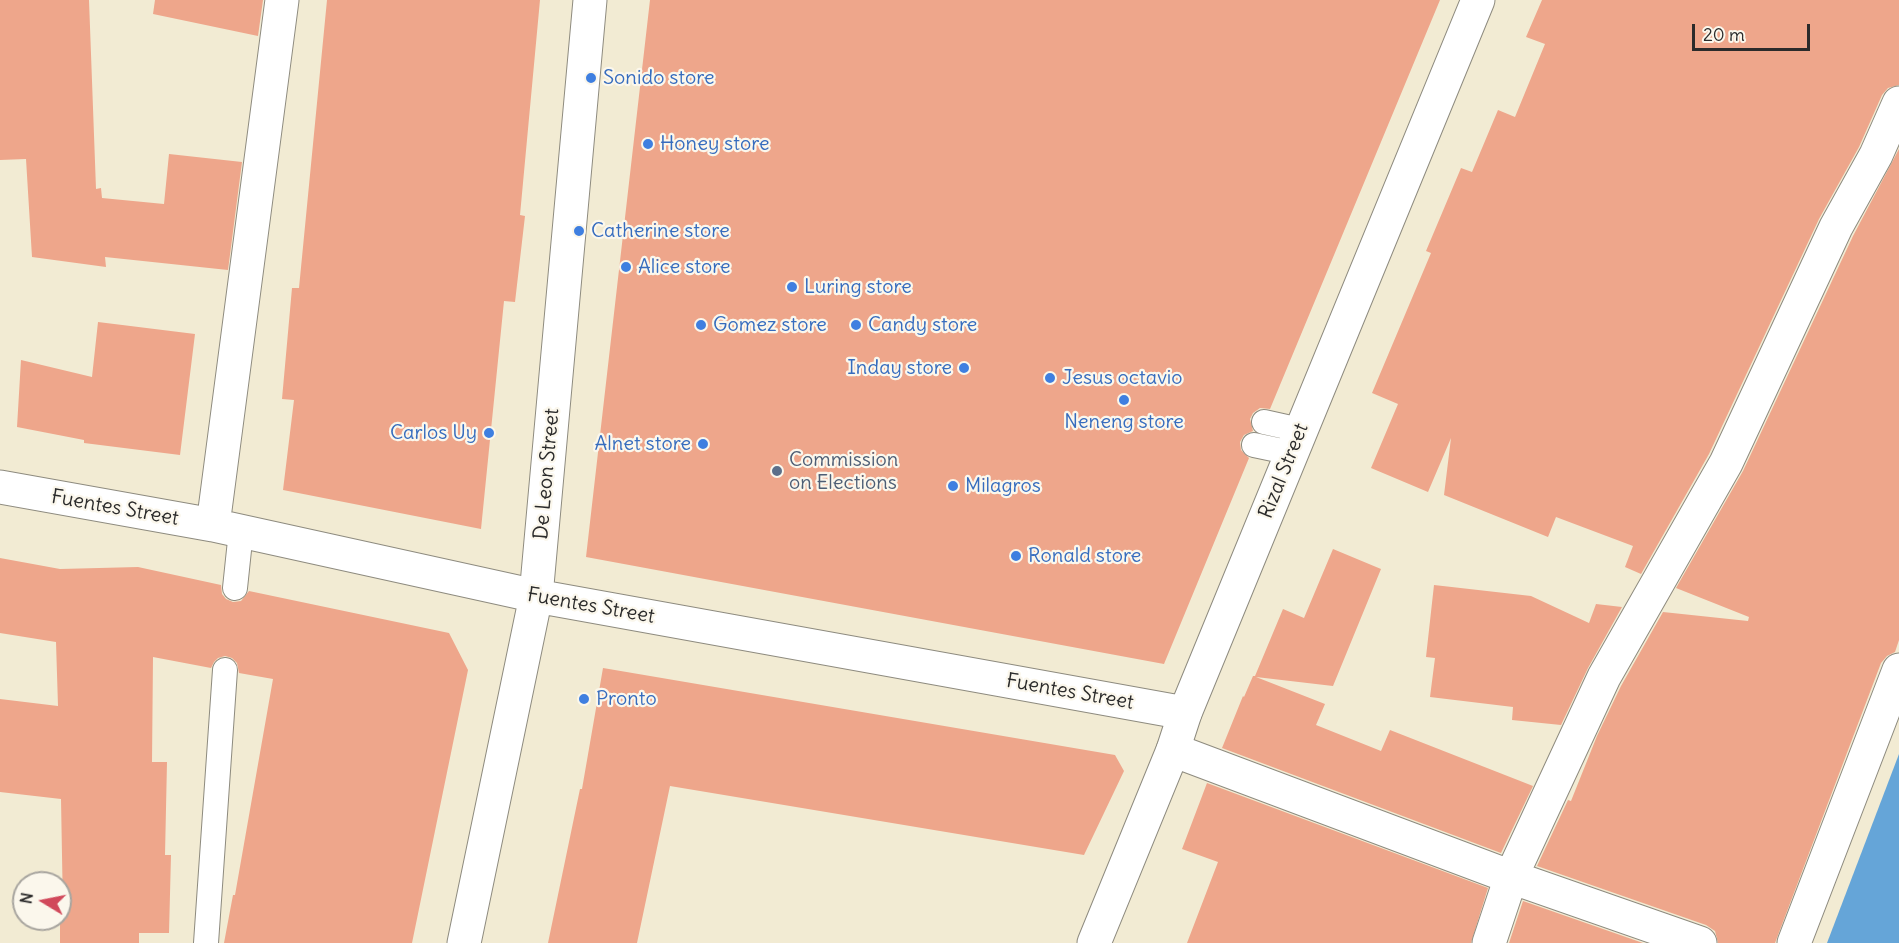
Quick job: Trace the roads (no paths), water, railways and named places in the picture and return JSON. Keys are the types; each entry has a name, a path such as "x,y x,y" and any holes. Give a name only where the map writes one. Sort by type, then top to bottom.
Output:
{"street":[{"path":"227,528 282,0"},
{"name":"De Leon Street","path":"464,943 536,596 590,0"},
{"name":"Rizal Street","path":"1094,943 1173,750 1185,713 1478,0"},
{"path":"1489,943 1511,877 1604,677 1726,463 1836,227 1876,155 1899,103"},
{"name":"Fuentes Street","path":"0,487 227,528 536,596 1185,713"},
{"path":"1794,943 1899,670"},
{"path":"1173,750 1511,877 1700,943"}],"lane":[{"path":"1264,422 1296,441"},
{"path":"1254,445 1296,441"},
{"path":"227,528 235,588"},
{"path":"206,943 225,670"}],"water":[{"path":"1899,754 1899,943 1827,943"}],"place":[{"name":"Sonido store","path":"591,78"},
{"name":"Honey store","path":"648,144"},
{"name":"Catherine store","path":"579,231"},
{"name":"Alice store","path":"626,267"},
{"name":"Luring store","path":"792,287"},
{"name":"Gomez store","path":"701,325"},
{"name":"Candy store","path":"856,325"},
{"name":"Inday store","path":"964,368"},
{"name":"Jesus octavio","path":"1050,378"},
{"name":"Neneng store","path":"1124,400"},
{"name":"Carlos Uy","path":"489,433"},
{"name":"Alnet store","path":"703,444"},
{"name":"Commission on Elections","path":"777,471"},
{"name":"Milagros","path":"953,486"},
{"name":"Ronald store","path":"1016,556"},
{"name":"Pronto","path":"584,699"}]}
